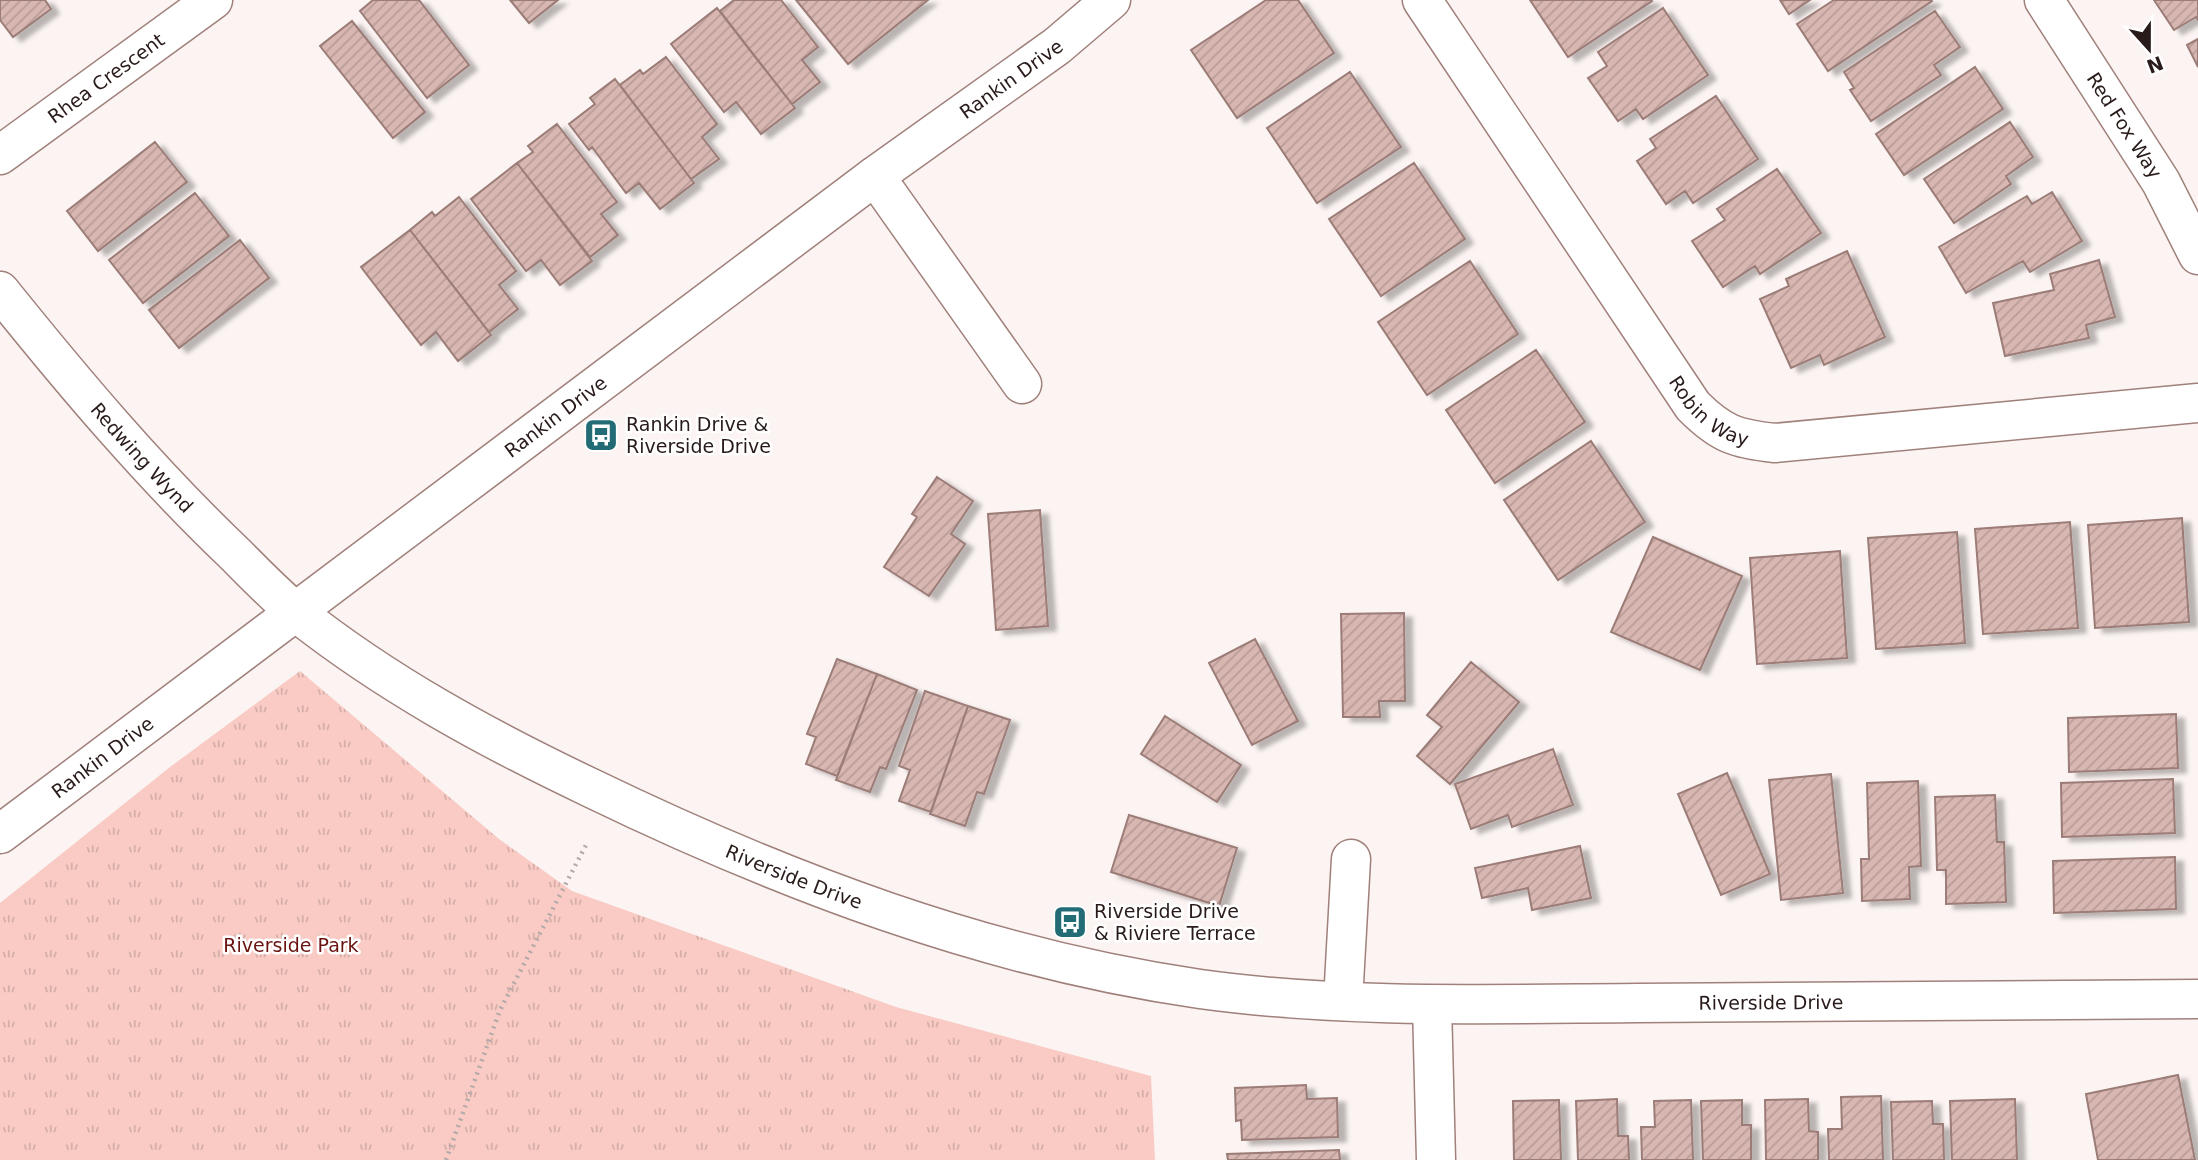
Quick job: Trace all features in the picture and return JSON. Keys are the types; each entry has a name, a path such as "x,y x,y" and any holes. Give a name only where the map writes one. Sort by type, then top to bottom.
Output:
{"street":[{"name":"Rhea Crescent","path":"0,155 213,0"},
{"name":"Rankin Drive","path":"0,834 875,176 1018,75 1111,0"},
{"name":"Robin Way","path":"1422,0 1693,405 1714,428 1741,440 1775,443 2198,403"},
{"name":"Red Fox Way","path":"2044,0 2142,151 2198,255"},
{"path":"875,176 1022,384"},
{"name":"Redwing Wynd","path":"0,291 88,400 172,495 295,612"},
{"name":"Riverside Drive","path":"295,612 414,695 476,732 712,845 845,899 970,938 1104,972 1204,989 1343,1001 1432,1005 2198,999"},
{"path":"1343,1001 1352,859"},
{"path":"1432,1005 1436,1160"}],"path":[{"path":"446,1160 500,1010 586,845"}],"green space":[{"name":"Riverside Park","path":"300,671 499,839 572,891 896,1007 1151,1076 1155,1160 0,1160 0,903 170,767"}],"building":[{"path":"0,0 45,0 51,9 13,37 0,20"},
{"path":"373,0 419,0 469,65 427,98 360,11"},
{"path":"510,0 558,0 529,23"},
{"path":"734,0 781,0 818,47 802,60 820,82 792,104 720,11"},
{"path":"796,0 928,0 848,64"},
{"path":"1266,0 1298,0 1334,53 1237,118 1191,50"},
{"path":"1530,0 1651,0 1652,1 1568,57"},
{"path":"1780,0 1810,0 1789,14"},
{"path":"1834,0 1932,1 1828,71 1797,24"},
{"path":"2154,0 2198,0 2198,20 2196,17 2174,30"},
{"path":"717,8 795,108 761,134 736,102 724,112 671,44"},
{"path":"1663,8 1708,75 1643,119 1636,109 1618,121 1588,78 1607,66 1598,52"},
{"path":"1935,11 1960,47 1934,65 1941,75 1871,121 1850,90 1854,88 1844,72"},
{"path":"352,21 425,112 393,138 320,46"},
{"path":"2198,39 2198,67 2187,45"},
{"path":"666,57 717,124 702,137 719,159 691,179 620,85 640,70 643,74"},
{"path":"1975,67 2003,109 1904,175 1876,134"},
{"path":"1350,72 1401,147 1317,203 1267,128"},
{"path":"615,79 694,183 660,209 639,183 626,193 592,147 589,150 569,124 595,104 590,98"},
{"path":"1716,96 1758,159 1693,203 1685,191 1666,204 1637,161 1656,148 1650,139"},
{"path":"2010,122 2033,157 2006,176 2011,184 1954,223 1924,179"},
{"path":"557,124 617,202 601,214 618,235 590,257 517,163 533,152 528,146"},
{"path":"155,142 187,182 98,251 67,211"},
{"path":"517,163 592,261 560,285 541,260 526,271 471,199"},
{"path":"1414,163 1465,239 1381,296 1329,219"},
{"path":"1777,169 1821,233 1760,274 1755,266 1723,287 1692,241 1725,220 1717,209"},
{"path":"2052,192 2082,241 2030,272 2023,261 1966,293 1939,247 2027,196 2032,204"},
{"path":"195,193 229,236 143,303 109,260"},
{"path":"459,197 516,271 499,285 518,309 489,332 410,230 432,212 435,216"},
{"path":"410,230 491,335 458,361 436,332 421,345 361,267"},
{"path":"240,240 269,278 179,348 149,310"},
{"path":"1847,251 1885,337 1824,365 1820,355 1791,368 1760,299 1789,286 1786,279"},
{"path":"2099,260 2115,317 2086,325 2089,338 2005,356 1993,303 2054,290 2050,274"},
{"path":"1470,261 1518,334 1427,395 1378,322"},
{"path":"1536,350 1585,422 1495,483 1446,410"},
{"path":"1591,441 1645,522 1558,580 1504,500"},
{"path":"937,477 973,501 951,534 965,544 929,596 884,567 917,517 912,514"},
{"path":"1040,510 1048,626 996,630 988,514"},
{"path":"2182,518 2189,622 2095,628 2088,525"},
{"path":"2070,522 2078,628 1983,634 1975,529"},
{"path":"1957,532 1965,643 1876,649 1868,538"},
{"path":"1653,537 1742,576 1700,670 1611,632"},
{"path":"1840,551 1847,658 1757,664 1750,558"},
{"path":"1404,613 1405,701 1379,701 1380,717 1343,717 1341,614"},
{"path":"1255,639 1298,721 1252,745 1209,663"},
{"path":"837,659 877,674 837,776 806,764 816,737 807,734"},
{"path":"1471,662 1519,702 1450,784 1417,756 1442,727 1427,715"},
{"path":"877,674 917,690 886,769 880,767 870,792 836,780"},
{"path":"925,691 968,706 931,812 899,801 910,770 899,766"},
{"path":"968,706 1010,720 984,794 977,792 965,826 930,814"},
{"path":"2176,714 2178,768 2069,772 2068,718"},
{"path":"1165,716 1241,765 1217,802 1141,754"},
{"path":"1553,749 1573,805 1512,827 1508,815 1471,829 1455,784"},
{"path":"1727,773 1770,874 1721,895 1678,794"},
{"path":"1831,774 1843,893 1781,900 1769,780"},
{"path":"2173,779 2175,833 2062,837 2061,783"},
{"path":"1918,781 1921,866 1909,867 1910,899 1862,901 1861,859 1869,859 1867,783"},
{"path":"1995,795 1997,842 2004,842 2006,902 1946,904 1946,870 1937,870 1935,797"},
{"path":"1129,815 1237,848 1219,906 1111,872"},
{"path":"1580,846 1591,898 1532,910 1528,888 1482,898 1475,868"},
{"path":"2175,857 2176,909 2054,913 2053,861"},
{"path":"2178,1075 2195,1160 2098,1160 2086,1094"},
{"path":"1306,1085 1307,1099 1337,1098 1338,1137 1242,1140 1241,1120 1236,1121 1235,1088"},
{"path":"1881,1096 1883,1160 1829,1160 1828,1129 1842,1129 1841,1097"},
{"path":"1617,1099 1618,1136 1628,1136 1629,1160 1578,1160 1576,1101"},
{"path":"1808,1099 1809,1131 1818,1132 1818,1160 1766,1160 1765,1100"},
{"path":"2015,1099 2017,1160 1952,1160 1950,1101"},
{"path":"1559,1100 1561,1160 1514,1160 1513,1101"},
{"path":"1691,1100 1693,1160 1642,1160 1641,1127 1655,1127 1654,1101"},
{"path":"1742,1100 1742,1125 1751,1125 1751,1160 1703,1160 1701,1101"},
{"path":"1932,1101 1933,1124 1943,1124 1944,1160 1893,1160 1891,1102"},
{"path":"1339,1150 1340,1160 1228,1160 1227,1154"}],"place":[{"name":"Rankin Drive & Riverside Drive","path":"601,435"},
{"name":"Riverside Drive & Riviere Terrace","path":"1070,922"}]}
